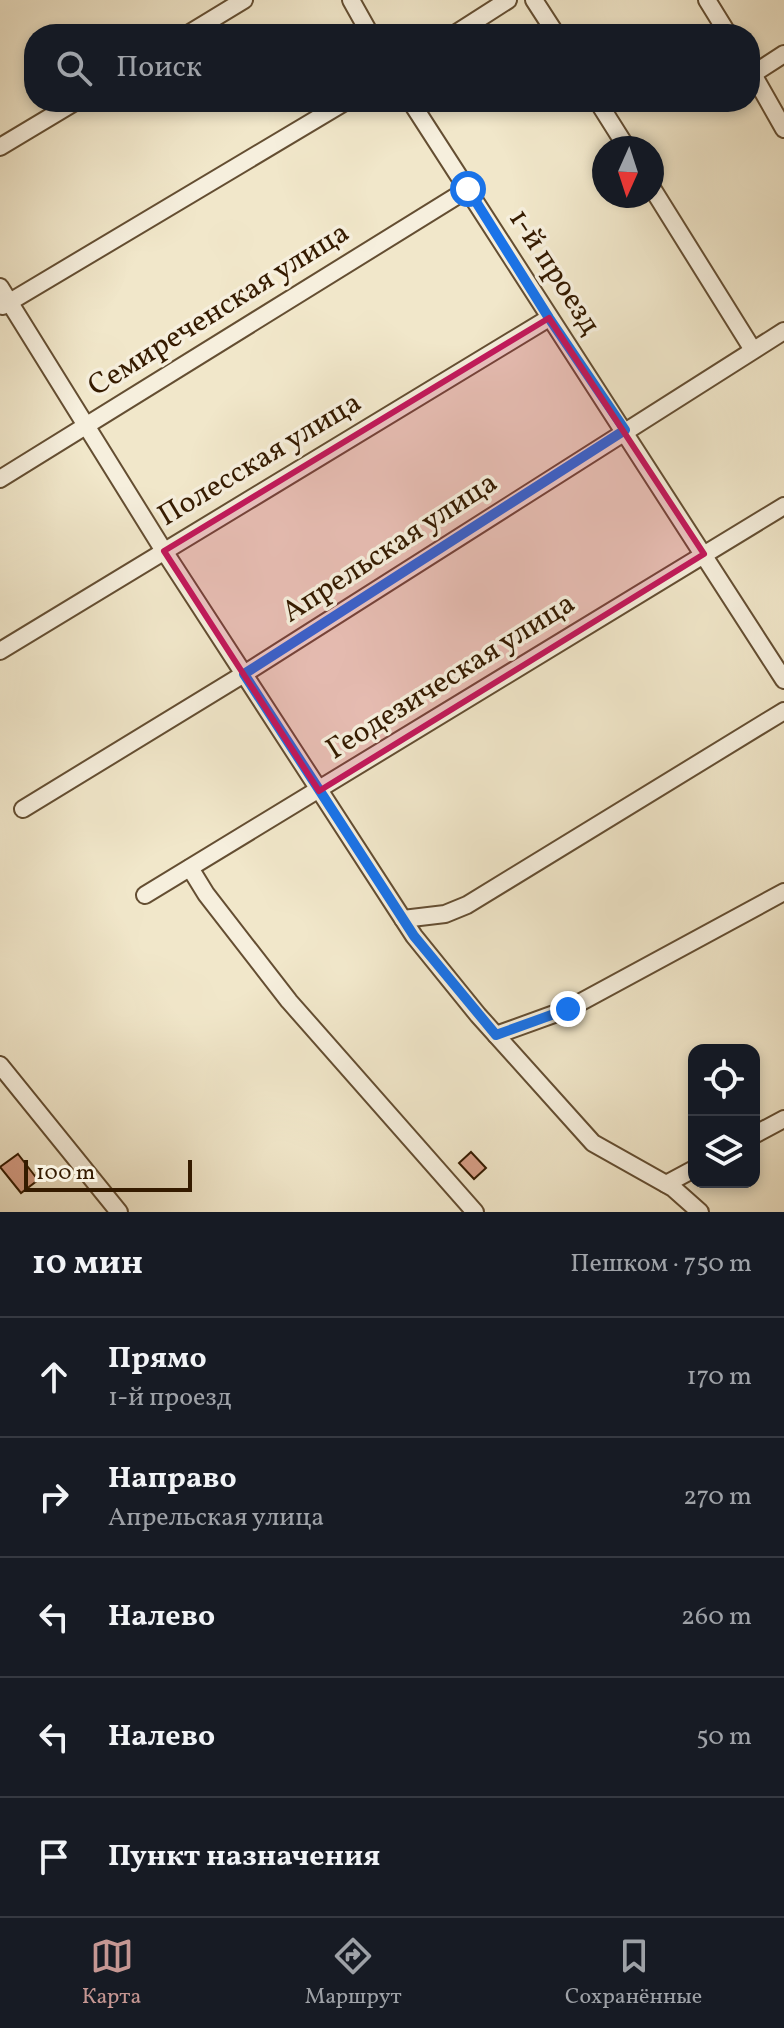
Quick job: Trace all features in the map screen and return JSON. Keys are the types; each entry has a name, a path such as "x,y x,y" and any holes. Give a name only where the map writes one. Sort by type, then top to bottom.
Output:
{"street":[{"path":"204,24 244,0"},
{"path":"351,0 364,24"},
{"path":"471,24 508,0"},
{"path":"534,0 550,24"},
{"path":"707,0 722,24"},
{"path":"760,67 784,54"},
{"path":"760,88 784,129"},
{"path":"0,147 58,112"},
{"path":"5,305 328,112"},
{"name":"1-й проезд","path":"418,112 784,680"},
{"path":"604,112 619,136"},
{"name":"Семиреченская улица","path":"0,479 468,189"},
{"path":"664,207 753,350"},
{"path":"0,287 5,305 319,791 438,967 593,1143 666,1184 700,1212"},
{"name":"Полесская улица","path":"0,651 549,318"},
{"name":"Апрельская улица","path":"23,809 244,674 784,331"},
{"name":"Геодезическая улица","path":"145,895 784,506"},
{"path":"403,919 445,914 467,905 784,711"},
{"path":"190,868 206,894 289,1001 475,1212"},
{"path":"496,1035 568,1009 784,892"},
{"path":"0,1065 119,1212"},
{"path":"760,1132 784,1119"},
{"path":"666,1184 688,1172"}],"highlighted area":[{"path":"549,318 704,554 319,791 164,551"}],"building":[{"path":"471,1152 486,1168 474,1179 459,1163"},
{"path":"18,1154 38,1180 21,1193 0,1167"}],"route":[{"path":"468,189 549,318 625,430 244,674 414,936 496,1035 568,1009"}]}
